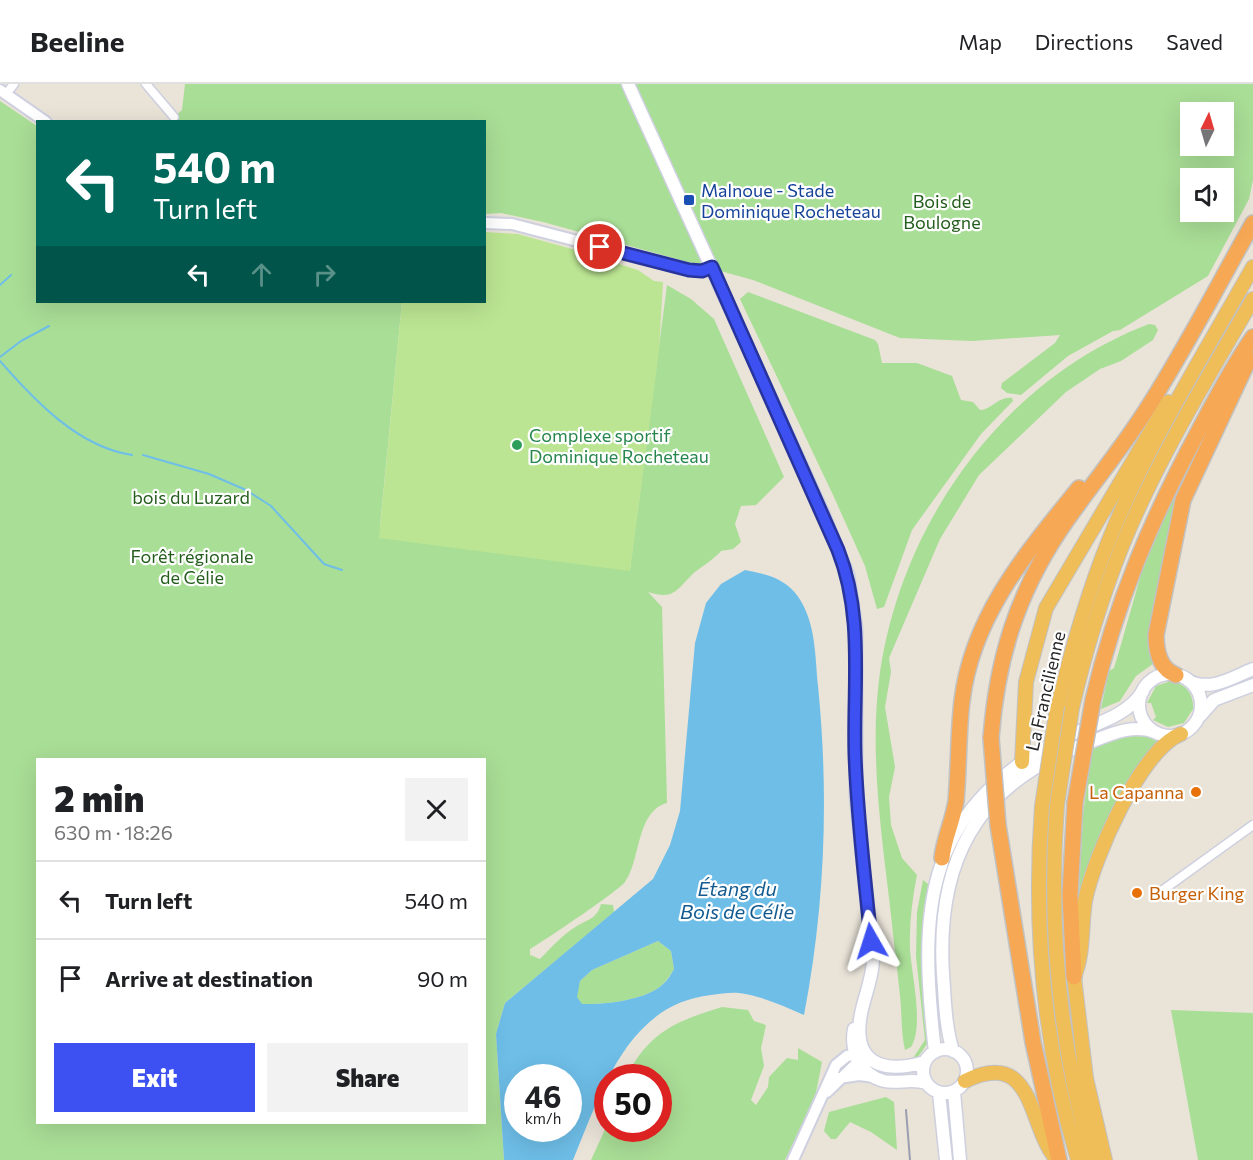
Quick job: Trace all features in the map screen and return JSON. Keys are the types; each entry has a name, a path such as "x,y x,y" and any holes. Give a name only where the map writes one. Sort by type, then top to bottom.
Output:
{"highway":[{"path":"1058,1160 1040,1080 998,825 991,738 995,689 1002,653 1025,591 1059,532 1155,396 1253,222"},
{"name":"La Francilienne","path":"1078,1160 1055,1073 1044,1000 1039,923 1042,806 1056,714 1083,612 1110,539 1140,474 1253,267"},
{"name":"La Francilienne","path":"1092,1160 1070,1072 1056,974 1053,895 1057,805 1072,708 1096,617 1127,535 1164,458 1253,299"},
{"path":"1105,1160 1086,1078 1074,977 1070,895 1075,803 1093,700 1113,622 1154,516 1230,373 1253,337"},
{"path":"1182,678 1163,665 1158,653 1156,635 1177,524 1191,480 1253,353"},
{"path":"1022,762 1026,682 1046,608 1180,383 1196,369"},
{"path":"942,858 955,811 962,699 980,629 1013,571 1105,454 1121,447"},
{"path":"1074,977 1080,963 1086,899 1101,848 1126,799 1152,758 1165,742 1181,734"},
{"path":"965,1081 994,1072 1007,1075 1019,1084 1032,1104 1050,1151 1058,1160"}],"main road":[{"path":"628,84 787,437 824,513 848,574 856,628 856,796 873,960 870,986 852,1038 859,1056 877,1078 884,1081 911,1080 926,1083 939,1093 954,1092 965,1081 965,1062 953,1051 946,1012 942,922 950,874 973,828 1006,789 1058,754 1134,728 1169,736 1181,734 1198,719 1210,703 1253,685"},
{"path":"935,1052 927,939 932,893 942,858 977,802 1022,762 1058,740 1121,712 1157,678 1182,678 1202,686 1216,684 1253,669"},
{"path":"1182,678 1197,689 1201,701 1198,719"},
{"path":"1143,692 1140,704 1142,716 1148,726 1157,733"},
{"path":"859,1056 892,1068 925,1062 935,1052 953,1051"},
{"path":"925,1062 923,1076 926,1083"},
{"path":"954,1092 960,1160"},
{"path":"939,1093 946,1160"}],"street":[{"path":"14,84 3,92 43,120"},
{"path":"146,84 174,117"},
{"path":"486,223 512,224 689,270 702,271 712,267"},
{"path":"1164,890 1253,825"},
{"path":"824,1094 859,1056"},
{"path":"793,1160 836,1065 859,1056"},
{"path":"839,1078 859,1075 877,1078"}],"green space":[{"name":"Bois de Boulogne","path":"185,84 1253,84 1253,180 1249,199 1208,276 1120,330 1113,331 1068,356 1021,395 1007,393 1001,388 1002,383 1055,343 1060,335 972,341 900,338 753,280 543,222 501,213 486,214 486,120 176,120 174,117 182,110"},
{"name":"Forêt régionale de Célie","path":"0,101 36,125 36,303 402,303 380,526 630,570 667,285 691,299 714,319 784,477 756,505 741,506 735,524 741,542 733,549 721,551 695,572 680,588 670,594 648,592 662,607 667,803 657,808 644,826 630,873 625,882 596,905 530,949 530,955 540,959 567,933 595,916 601,904 613,905 614,912 505,1003 496,1034 504,1160 0,1160"},
{"name":"Complexe sportif Dominique Rocheteau","path":"486,232 518,234 572,249 638,270 654,281 663,282 659,351 630,571 379,538 402,303 486,303"},
{"path":"748,292 875,340 882,363 917,363 952,376 961,400 973,402 980,410 1003,399 1012,398 1013,401 981,434 912,530 884,607 877,609 865,566 740,299"},
{"path":"1149,324 1155,325 1158,330 1153,340 1121,361 1100,369 1066,392 979,475 940,539 889,658 891,672 885,707 895,767 889,797 891,825 902,858 917,875 911,912 910,941 917,1027 911,1047 905,1050 876,764 879,680 890,622 909,567 934,514 966,465 1004,420 1048,381 1096,349"},
{"path":"1191,465 1157,661 1136,676 1120,701 1101,709 1109,671 1114,668 1142,571 1171,503"},
{"path":"1171,681 1188,690 1193,709 1184,723 1168,727 1153,720 1156,717 1151,703 1147,703 1156,686"},
{"path":"1133,733 1158,740 1130,783 1079,892 1083,814 1093,746"},
{"path":"972,821 948,873 938,922 938,972 943,1029 938,1029 932,926 949,850"},
{"path":"923,880 928,884 922,952 929,1041 918,1057 911,1061 925,1040 916,956 917,912"},
{"path":"658,941 671,951 674,969 656,989 636,998 601,1004 582,1004 576,997 580,981 592,970"},
{"path":"722,1007 748,1010 754,1021 766,1025 761,1048 764,1066 751,1100 756,1105 768,1087 769,1077 787,1058 798,1060 798,1048 822,1062 815,1098 785,1160 591,1160 599,1142 672,1142 672,1064 634,1064 644,1049 665,1030"},
{"path":"1171,1010 1253,1013 1253,1160 1198,1160"},
{"path":"886,1097 894,1102 897,1150 871,1132 850,1122 836,1139 831,1139 824,1131 829,1112"}],"water":[{"name":"Étang du Bois de Célie","path":"745,570 760,573 782,581 794,591 805,608 812,629 821,727 824,810 817,933 804,1015 748,994 729,993 682,1002 658,1015 638,1033 617,1064 594,1064 594,1109 582,1138 582,1064 504,1064 504,1142 580,1142 573,1160 504,1160 496,1034 505,1003 653,879 670,845 680,811 695,643 706,603 721,584","holes":["658,941 671,951 674,969 663,984 647,994 601,1004 582,1004 577,997 580,981 592,970"]}],"waterway":[{"path":"0,285 11,275"},
{"path":"0,357 21,341 49,326"},
{"path":"0,361 58,420 93,442 132,455"},
{"path":"143,455 209,474 246,490 271,506 324,564 342,570"}],"railway":[{"path":"906,1110 910,1160"}],"place":[{"name":"Malnoue - Stade Dominique Rocheteau","path":"689,200"},
{"name":"Complexe sportif Dominique Rocheteau","path":"517,445"},
{"name":"La Capanna","path":"1196,792"},
{"name":"Burger King","path":"1137,893"}],"route":[{"path":"600,247 689,270 702,271 712,267 787,437 824,513 848,574 856,628 854,734 856,796 871,941"}],"park label":[{"name":"bois du Luzard","path":"191,497"}]}
